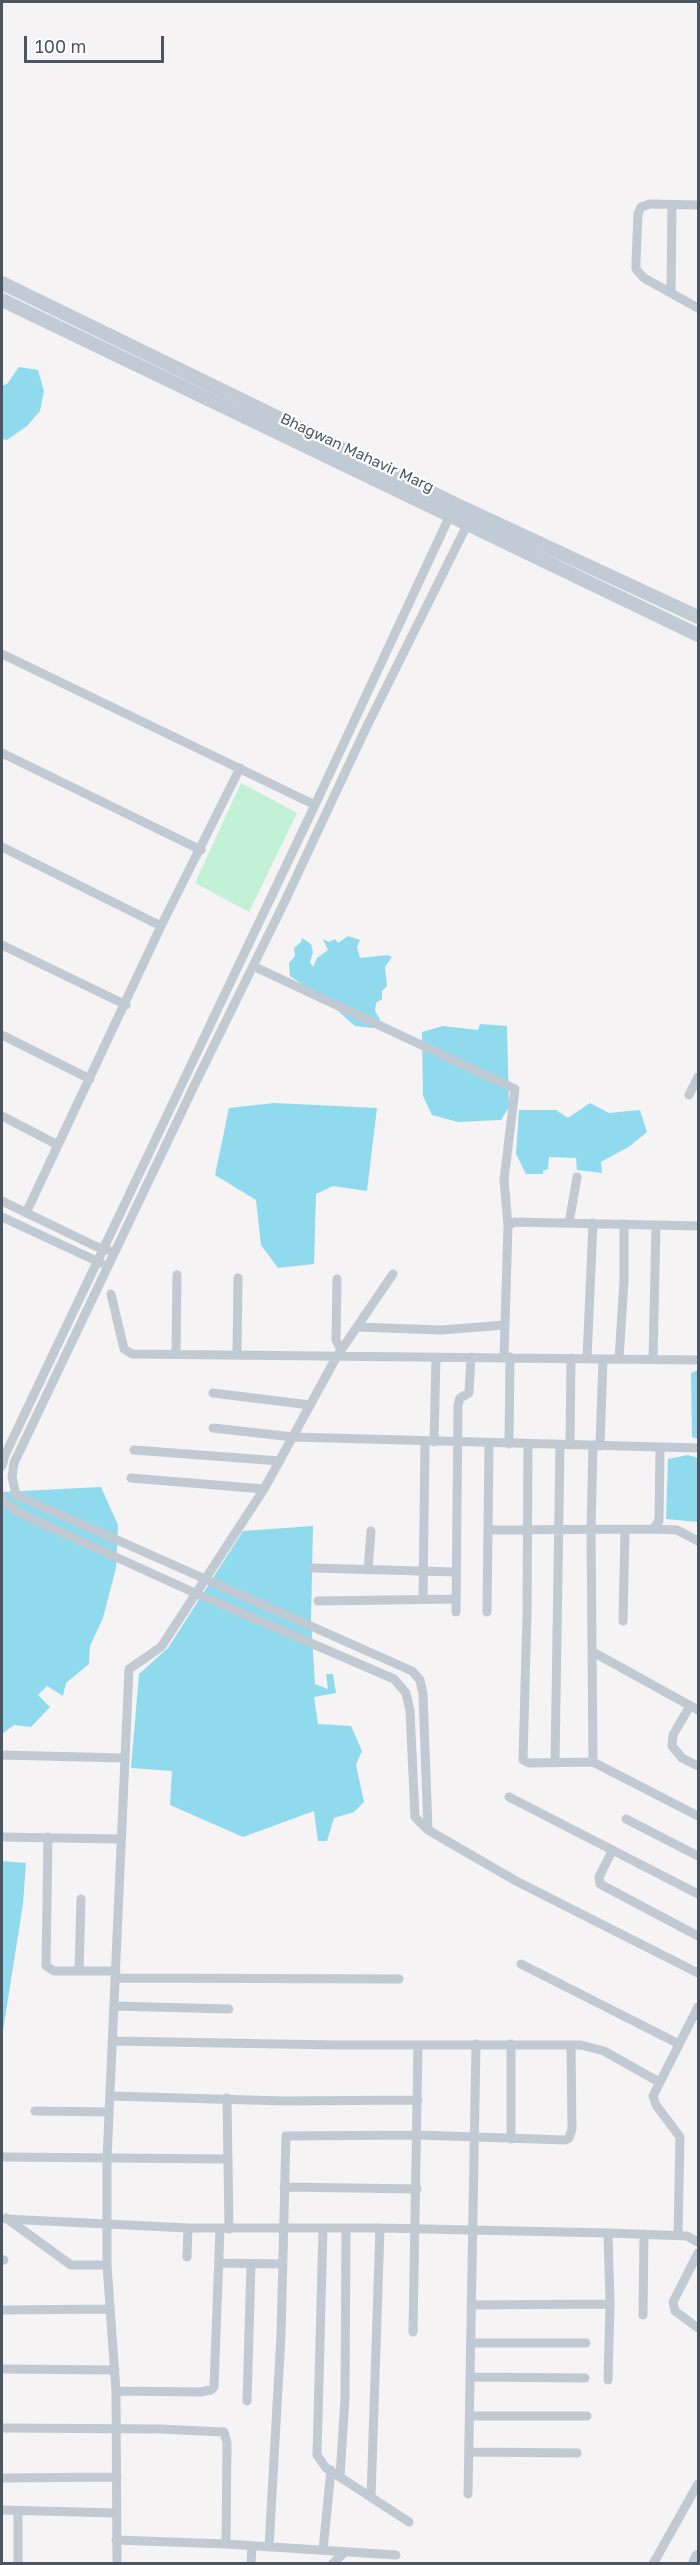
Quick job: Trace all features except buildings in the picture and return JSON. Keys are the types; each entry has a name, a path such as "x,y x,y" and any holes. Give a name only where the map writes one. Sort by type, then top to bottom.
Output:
{"main road":[{"name":"Bhagwan Mahavir Marg","path":"2,283 452,510"},
{"name":"Bhagwan Mahavir Marg","path":"2,300 452,510 699,617"},
{"name":"Bhagwan Mahavir Marg","path":"471,518 699,636"},
{"path":"695,2564 699,2557"}],"street":[{"path":"699,205 644,205 639,209 636,262 639,274 699,308"},
{"path":"671,293 672,205"},
{"path":"13,1469 2,1468 4,1455 315,805 452,510"},
{"path":"429,1830 423,1694 420,1680 412,1671 16,1495 12,1477 13,1469 366,728 471,518"},
{"path":"2,654 315,805"},
{"path":"2,753 201,850"},
{"path":"26,1213 126,1005 161,926 240,768"},
{"path":"2,847 161,926"},
{"path":"2,945 126,1005"},
{"path":"253,966 515,1089 504,1180 508,1225 505,1325 509,1444"},
{"path":"2,1035 90,1079"},
{"path":"689,1095 699,1077"},
{"path":"2,1116 58,1145"},
{"path":"569,1223 577,1177"},
{"path":"2,1201 102,1248 116,1252"},
{"path":"2,1217 109,1267"},
{"path":"508,1225 515,1222 699,1226"},
{"path":"587,1358 593,1223"},
{"path":"619,1359 624,1281 624,1224"},
{"path":"652,1359 656,1225"},
{"path":"117,2564 116,2391 107,2265 107,2159 129,1669 161,1647 264,1490 339,1353 393,1274"},
{"path":"176,1354 177,1275"},
{"path":"237,1354 238,1278"},
{"path":"337,1279 336,1340 339,1353"},
{"path":"111,1294 127,1352 339,1353 436,1357 699,1360"},
{"path":"357,1327 441,1330 505,1325"},
{"path":"423,1599 436,1357"},
{"path":"456,1612 458,1401 469,1393 471,1357"},
{"path":"555,1762 559,1530 571,1358"},
{"path":"593,1762 591,1530 603,1359"},
{"path":"213,1394 310,1405"},
{"path":"213,1428 293,1437 699,1448"},
{"path":"487,1612 489,1444"},
{"path":"528,1445 523,1756 525,1762 593,1762 699,1816"},
{"path":"653,1529 659,1521 660,1447"},
{"path":"134,1450 280,1461"},
{"path":"131,1478 264,1490"},
{"path":"2,1496 5,1503 21,1514 195,1593 382,1673 401,1684 406,1693 410,1711 415,1817 429,1830 516,1881 699,1973"},
{"path":"488,1530 677,1530 699,1541"},
{"path":"623,1621 625,1530"},
{"path":"368,1569 371,1531"},
{"path":"313,1568 456,1572"},
{"path":"318,1600 456,1599"},
{"path":"593,1652 694,1708 674,1735 672,1746 682,1758 699,1766"},
{"path":"2,1755 124,1758"},
{"path":"509,1797 699,1894"},
{"path":"626,1819 699,1856"},
{"path":"2,1837 121,1839"},
{"path":"48,1837 46,1966 54,1971 399,1979"},
{"path":"612,1851 599,1877 600,1884 699,1936"},
{"path":"79,1971 81,1899"},
{"path":"521,1964 679,2044"},
{"path":"114,2006 229,2009"},
{"path":"678,2235 680,2137 653,2101 652,2096 699,2007"},
{"path":"112,2041 589,2046 604,2051 659,2082"},
{"path":"468,2494 476,2044"},
{"path":"511,2044 511,2139"},
{"path":"413,2332 417,2230 418,2045"},
{"path":"269,2547 281,2335 286,2136 418,2135 474,2139 565,2140 569,2138 572,2128 572,2045"},
{"path":"110,2096 418,2100"},
{"path":"116,2391 200,2392 211,2390 214,2386 219,2263 224,2228 228,2158 227,2098"},
{"path":"35,2111 109,2112"},
{"path":"2,2157 228,2158"},
{"path":"284,2187 417,2189"},
{"path":"4,2217 188,2228 380,2228 678,2235 687,2236 699,2242"},
{"path":"4,2217 71,2265 107,2265"},
{"path":"187,2257 188,2228"},
{"path":"371,2497 380,2228"},
{"path":"323,2229 316,2446 319,2460 410,2522"},
{"path":"340,2476 345,2388 346,2229"},
{"path":"608,2233 610,2304 608,2380"},
{"path":"643,2314 644,2234"},
{"path":"699,2253 673,2302 675,2311 699,2328"},
{"path":"219,2263 282,2264"},
{"path":"247,2401 251,2264"},
{"path":"471,2305 610,2304"},
{"path":"2,2310 110,2309"},
{"path":"471,2343 586,2343"},
{"path":"2,2369 115,2370"},
{"path":"471,2377 585,2378"},
{"path":"470,2416 588,2416"},
{"path":"2,2428 116,2428 224,2432 227,2443 226,2544"},
{"path":"469,2452 577,2453"},
{"path":"323,2550 331,2470"},
{"path":"2,2478 117,2477"},
{"path":"653,2564 699,2484"},
{"path":"2,2510 117,2513"},
{"path":"18,2511 18,2564"},
{"path":"116,2540 226,2544 396,2555"},
{"path":"251,2564 252,2546"},
{"path":"332,2564 345,2552"}],"green space":[{"path":"241,783 297,813 249,912 195,883"}],"water":[{"path":"19,367 38,370 44,391 40,411 27,426 7,440 2,439 2,386 7,384"},
{"path":"348,936 360,940 357,947 360,958 387,955 392,957 385,967 387,986 382,991 382,999 376,1003 375,1011 380,1019 373,1028 355,1026 329,1003 290,976 289,963 295,956 294,948 302,938 311,944 313,952 310,962 313,967 317,958 328,950 323,939 329,942 335,939 338,943"},
{"path":"480,1024 507,1026 509,1107 501,1120 458,1122 432,1115 423,1096 422,1032 443,1026 478,1030"},
{"path":"274,1103 377,1108 367,1191 333,1186 316,1194 314,1264 278,1268 261,1245 256,1200 215,1175 229,1108"},
{"path":"590,1103 609,1113 640,1110 647,1132 630,1146 601,1162 602,1173 577,1170 576,1158 549,1157 548,1169 543,1171 543,1174 526,1174 516,1154 519,1110 556,1110 568,1118"},
{"path":"698,1370 698,1439 692,1437 691,1373"},
{"path":"688,1455 698,1458 698,1522 666,1519 668,1459"},
{"path":"101,1487 118,1525 116,1568 103,1618 90,1646 89,1664 66,1683 63,1696 47,1686 38,1695 50,1707 31,1727 14,1725 2,1734 2,1492"},
{"path":"313,1526 311,1621 315,1684 328,1689 326,1674 333,1674 336,1693 314,1697 318,1724 351,1726 362,1751 356,1765 364,1802 354,1812 334,1818 327,1841 318,1841 314,1811 243,1837 170,1805 172,1771 131,1768 139,1674 168,1648 243,1531"},
{"path":"2,1861 26,1863 23,1904 2,2037"}]}
